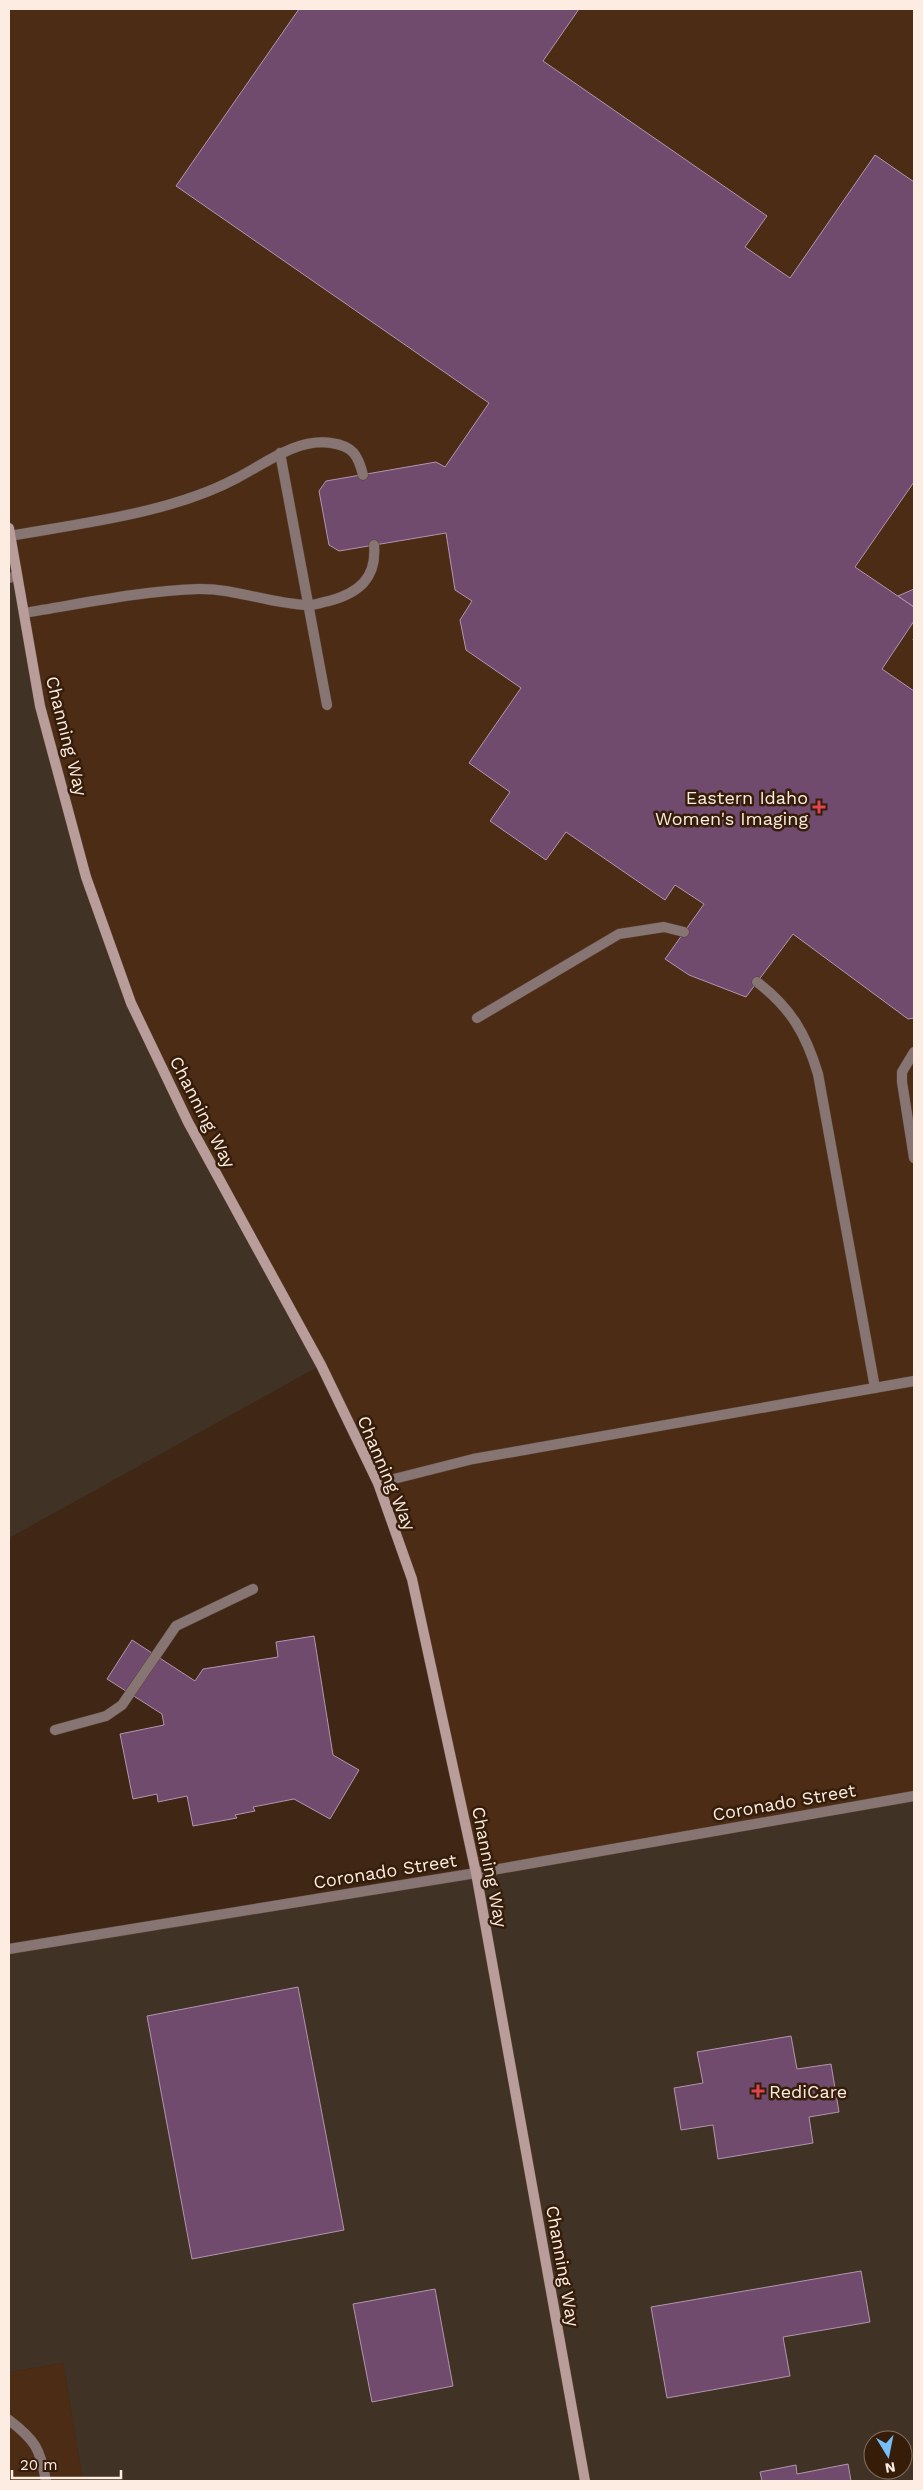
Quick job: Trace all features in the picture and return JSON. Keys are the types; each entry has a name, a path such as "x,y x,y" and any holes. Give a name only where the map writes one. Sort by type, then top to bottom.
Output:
{"main road":[{"name":"Channing Way","path":"9,532 13,577 24,613 40,706 86,877 131,1003 188,1122 321,1366 378,1483 412,1579 476,1872 585,2481"}],"street":[{"path":"9,532 123,515 197,495 235,479 280,453 310,444 331,443 348,448 358,457 363,475"},
{"path":"280,453 327,705"},
{"path":"24,613 127,596 199,589 250,594 284,603 309,606 343,597 361,587 371,572 375,559 374,545"},
{"path":"477,1018 619,934 664,927 684,932"},
{"path":"757,982 778,998 796,1020 813,1058 875,1388"},
{"path":"914,1052 902,1072 914,1158"},
{"path":"378,1483 473,1459 914,1381"},
{"path":"54,1730 106,1716 122,1705 176,1626 253,1589"},
{"name":"Coronado Street","path":"9,1949 476,1872 914,1796"},
{"path":"9,2420 32,2438 43,2466 46,2481"}],"shaded area":[{"path":"9,9 914,9 914,1796 476,1873 412,1579 378,1483 131,1003 86,877 40,706 9,528"},
{"path":"9,528 321,1365 9,1538"},
{"path":"914,1796 914,2481 83,2481 63,2363 9,2372 9,1949"},
{"path":"63,2363 83,2481 9,2481 9,2372"}],"building":[{"path":"299,9 579,9 543,61 767,216 745,247 790,278 875,155 914,182 914,482 855,567 914,607 914,621 882,669 914,691 914,1018 908,1019 793,934 746,997 689,975 665,959 704,904 675,885 665,900 566,832 546,860 490,821 510,792 469,763 521,688 466,650 460,620 472,601 455,590 446,533 339,551 329,545 319,491 326,481 436,462 445,467 489,403 176,186"},
{"path":"914,589 914,607 898,596"},
{"path":"314,1636 333,1755 359,1770 330,1819 294,1799 253,1807 255,1811 235,1815 237,1818 193,1826 187,1796 158,1802 157,1794 133,1799 120,1734 164,1725 162,1714 107,1679 132,1640 195,1681 203,1669 278,1657 276,1642"},
{"path":"298,1987 344,2230 192,2259 147,2016"},
{"path":"791,2036 797,2069 831,2064 839,2112 809,2117 813,2143 718,2159 713,2125 681,2130 674,2088 703,2083 697,2052"},
{"path":"861,2271 870,2322 783,2337 790,2376 667,2398 651,2307"},
{"path":"435,2289 453,2386 372,2402 353,2304"},
{"path":"848,2464 851,2481 762,2481 760,2472 796,2465 797,2474"}],"place":[{"name":"Eastern Idaho Women's Imaging","path":"819,807"},
{"name":"RediCare","path":"758,2091"}]}
